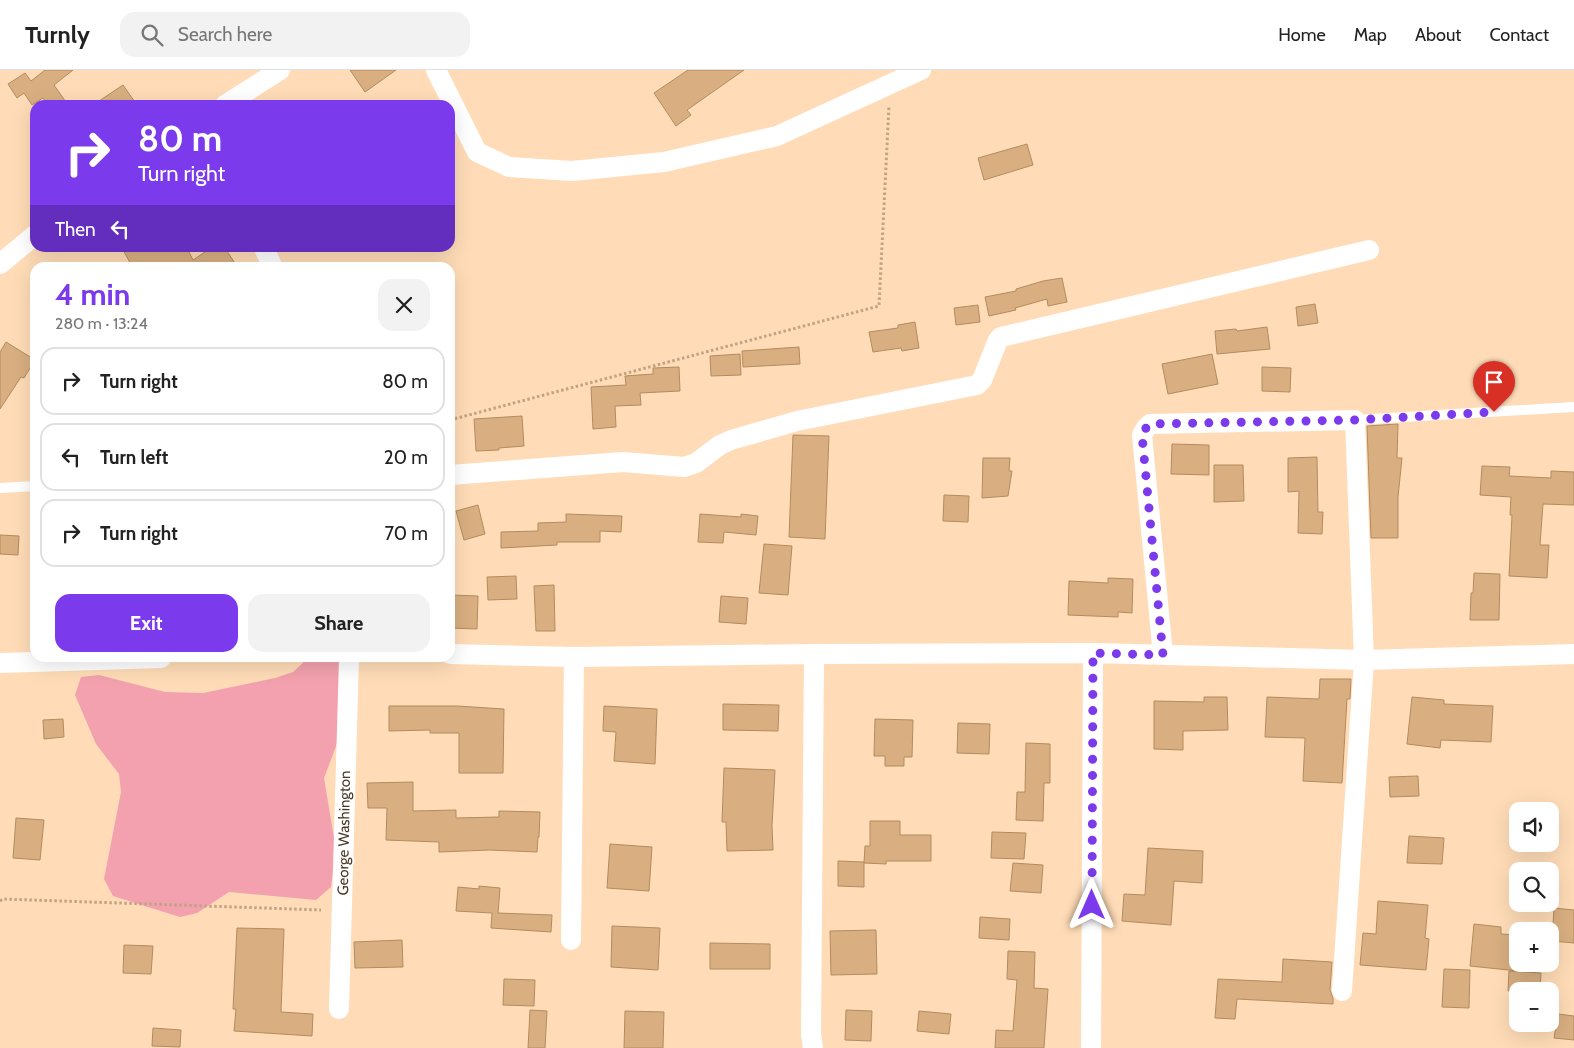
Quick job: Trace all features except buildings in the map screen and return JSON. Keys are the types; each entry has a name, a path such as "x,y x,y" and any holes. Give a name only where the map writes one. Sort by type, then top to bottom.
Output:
{"street":[{"path":"233,100 280,70"},
{"path":"436,70 451,100"},
{"path":"455,109 476,152 509,166 572,171 664,162 777,136 921,70"},
{"path":"0,264 30,239"},
{"path":"455,474 623,462 684,467 696,463 720,445 731,440 797,421 976,385 982,380 998,340 1001,337 1369,250"},
{"path":"1163,655 1142,435 1146,428 1150,424 1355,420 1364,660 1342,991"},
{"path":"1091,1048 1093,653"},
{"path":"455,654 574,657 1093,653 1364,660 1574,654"},
{"path":"813,1048 811,1034 814,654"},
{"path":"571,940 574,657"},
{"path":"0,663 32,662"},
{"name":"George Washington","path":"339,1008 349,662"}],"lane":[{"path":"1355,420 1574,407"},
{"path":"0,488 30,486"}],"path":[{"path":"455,419 878,306 890,85"},
{"path":"0,901 4,899 342,911"}],"shaded area":[{"path":"304,662 342,662 343,728 324,778 336,850 331,887 316,900 229,892 197,913 180,917 113,896 104,879 121,792 119,774 96,744 75,695 81,677 99,675 165,692 203,693 275,678 293,672"}],"route":[{"path":"1092,905 1093,653 1163,655 1142,435 1146,428 1150,424 1355,420 1494,412"}]}
